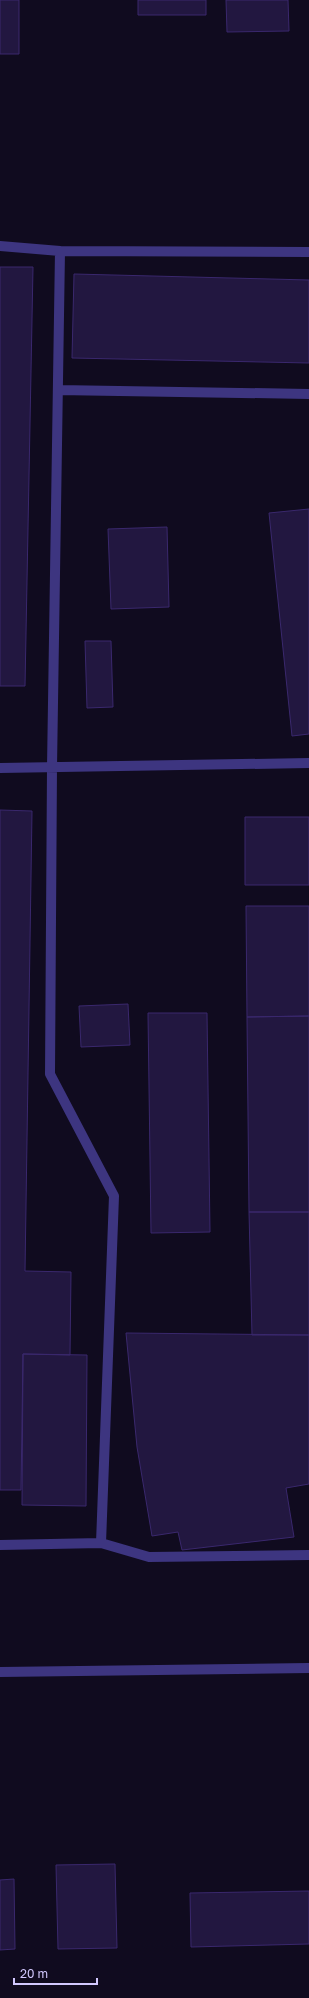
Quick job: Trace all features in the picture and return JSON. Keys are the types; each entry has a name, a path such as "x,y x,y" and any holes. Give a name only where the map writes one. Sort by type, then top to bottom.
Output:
{"lane":[{"path":"0,246 60,251 309,252"},
{"path":"60,251 52,767 50,1074 114,1196 101,1543"},
{"path":"58,390 309,394"},
{"path":"0,768 309,763"},
{"path":"0,1545 101,1543 149,1556 309,1555"},
{"path":"0,1672 309,1668"}],"building":[{"path":"0,0 19,0 19,54 0,54"},
{"path":"138,0 206,0 206,15 138,15"},
{"path":"226,0 288,0 289,31 227,32"},
{"path":"0,267 33,267 25,686 0,686"},
{"path":"74,274 309,280 309,363 72,358"},
{"path":"309,509 309,734 292,736 269,513"},
{"path":"167,527 169,607 111,609 108,529"},
{"path":"85,641 111,641 113,707 87,708"},
{"path":"0,810 32,811 25,1271 71,1272 70,1355 23,1354 21,1490 0,1490"},
{"path":"245,817 309,817 309,885 245,885"},
{"path":"246,906 309,906 309,1016 247,1017"},
{"path":"128,1004 130,1045 81,1047 79,1006"},
{"path":"148,1013 207,1013 210,1232 151,1233"},
{"path":"309,1016 309,1212 249,1212 247,1017"},
{"path":"249,1212 309,1212 309,1335 252,1335"},
{"path":"126,1333 309,1335 309,1484 286,1488 294,1537 182,1550 178,1532 152,1536 137,1447"},
{"path":"23,1354 87,1355 86,1506 22,1505"},
{"path":"115,1864 117,1948 58,1949 56,1865"},
{"path":"14,1879 15,1949 0,1950 0,1880"},
{"path":"309,1891 309,1944 191,1947 190,1893"}]}
